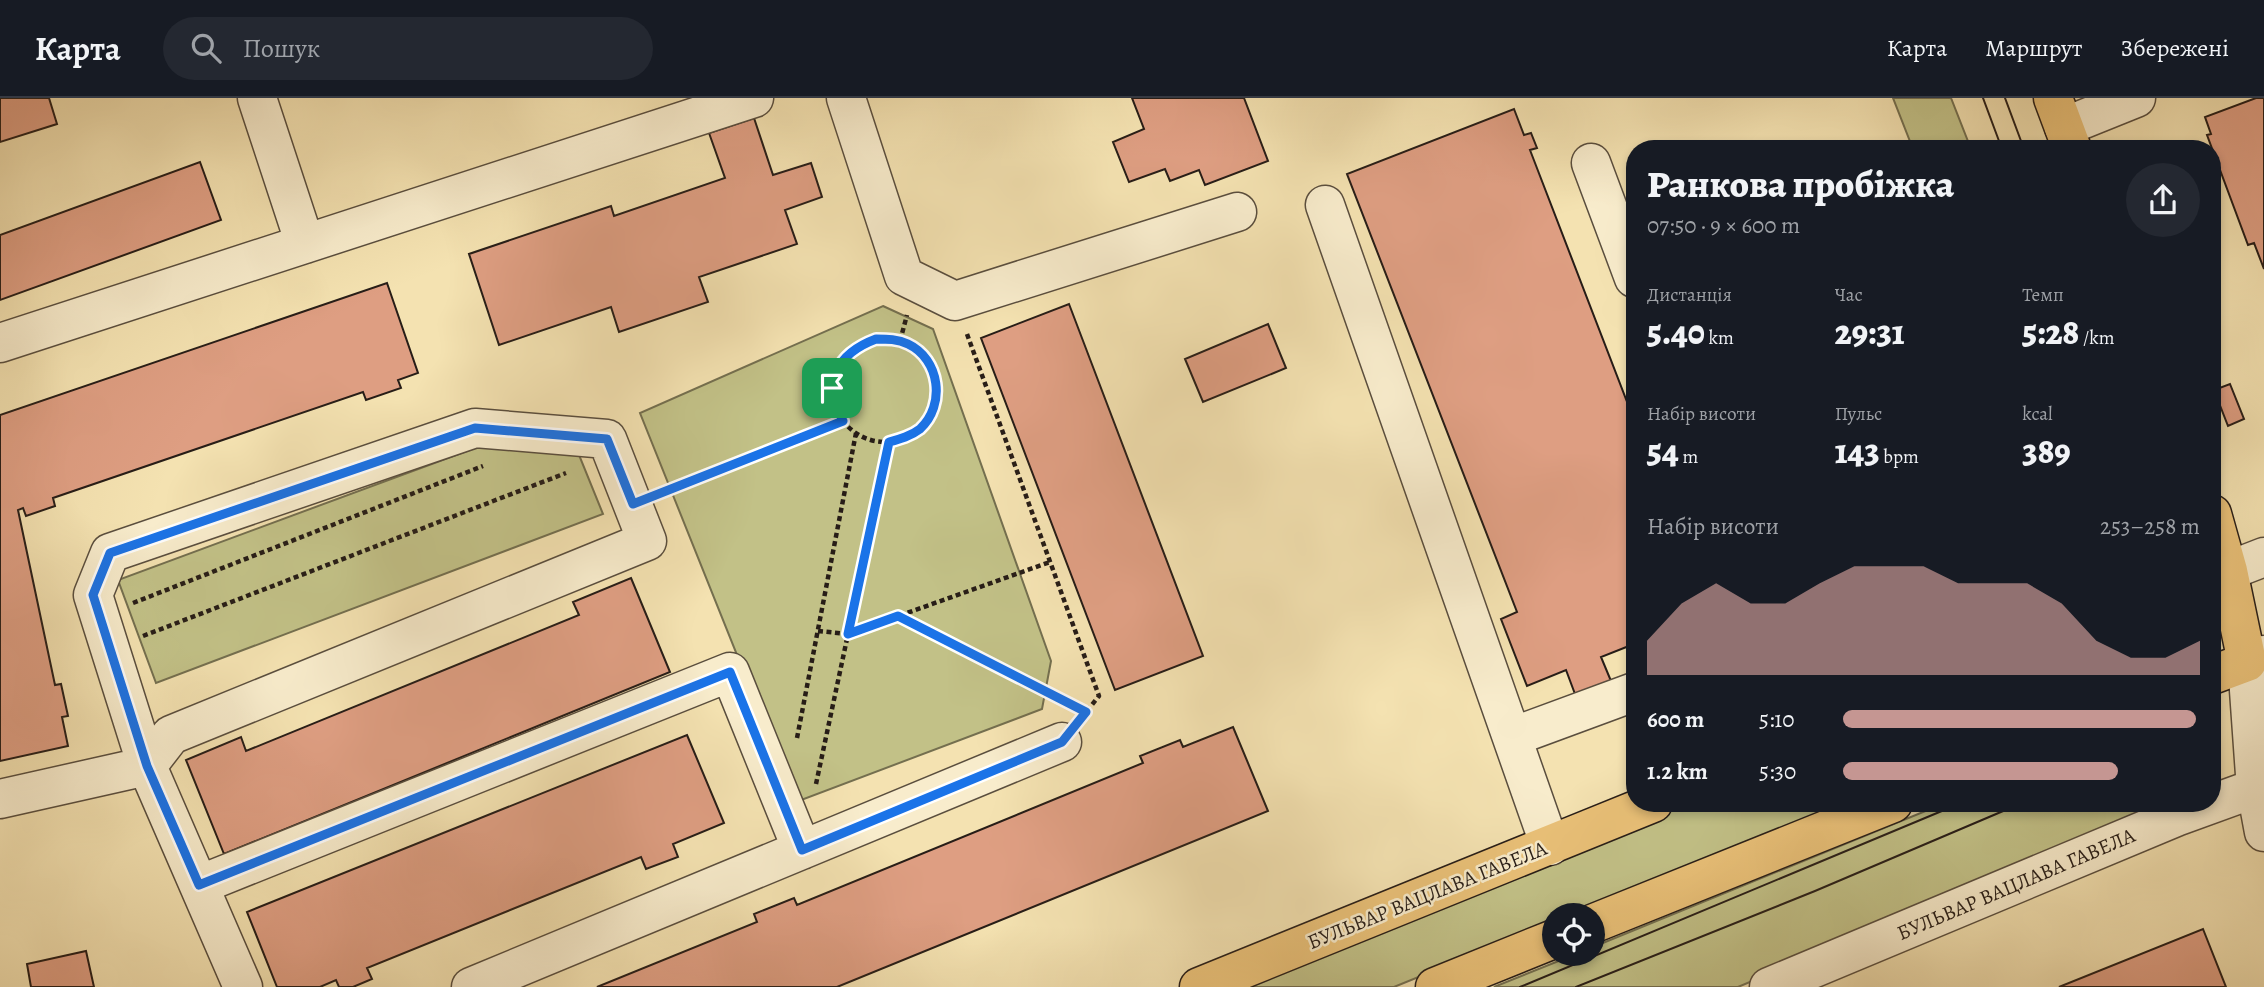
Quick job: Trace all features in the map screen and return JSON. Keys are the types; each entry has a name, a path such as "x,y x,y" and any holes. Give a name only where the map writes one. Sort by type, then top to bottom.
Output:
{"main road":[{"path":"2221,576 2256,658 2221,672"},
{"name":"БУЛЬВАР ВАЦЛАВА ГАВЕЛА","path":"1199,987 1631,812"},
{"path":"1605,919 1871,812"},
{"path":"1435,987 1542,944"}],"street":[{"path":"257,98 305,244"},
{"path":"0,343 754,98"},
{"path":"846,98 904,276 955,300 1237,212"},
{"path":"2063,125 2136,98"},
{"path":"1591,163 1626,257"},
{"path":"1325,205 1550,846"},
{"path":"0,799 147,766 171,734 648,541 607,439 475,428 110,553 93,595 104,632 147,766 243,987"},
{"path":"2221,574 2264,557"},
{"path":"2256,658 2264,832"},
{"path":"199,885 730,672 802,850"},
{"path":"1512,737 1626,695"},
{"path":"471,987 1062,742"},
{"name":"БУЛЬВАР ВАЦЛАВА ГАВЕЛА","path":"2221,801 2260,787"},
{"name":"БУЛЬВАР ВАЦЛАВА ГАВЕЛА","path":"1769,987 2191,812"}],"path":[{"path":"955,300 1099,696 1062,742"},
{"path":"876,339 894,339 909,344 922,354 932,368 937,384 936,401 930,416 920,429 905,438 889,442 872,440 856,433 843,421 835,405 832,388 836,371 846,356 859,345 876,339"},
{"path":"633,504 843,421"},
{"path":"797,739 856,433"},
{"path":"813,796 889,442"},
{"path":"104,632 613,455"},
{"path":"104,632 487,465"},
{"path":"818,631 848,634 1051,562"},
{"path":"898,616 1086,712"}],"shaded area":[{"path":"1893,98 1951,98 1967,140 1909,140"},
{"path":"883,306 933,329 1051,661 1042,709 796,802 640,413"},
{"path":"494,441 575,445 603,514 156,683 118,580"},
{"path":"1661,812 1824,812 1600,903 1542,903 1542,927 1394,987 1238,987"},
{"path":"1923,812 2155,812 1738,987 1494,987 1546,966 1605,966 1605,942"}],"building":[{"path":"0,98 49,98 57,124 0,142"},
{"path":"1132,98 1244,98 1268,161 1205,185 1199,170 1170,181 1165,169 1129,182 1113,142 1144,129"},
{"path":"2256,98 2264,98 2264,269 2254,243 2248,245 2221,173 2221,140 2209,140 2207,135 2211,134 2205,117"},
{"path":"1514,109 1524,135 1531,133 1537,148 1530,150 1626,399 1626,647 1601,657 1611,681 1575,694 1566,670 1527,686 1501,619 1517,612 1347,174"},
{"path":"754,118 773,175 811,163 822,197 785,210 797,244 699,277 708,302 619,332 611,307 499,345 469,254 611,206 614,216 725,178 709,133"},
{"path":"200,162 221,220 0,300 0,235"},
{"path":"387,283 418,373 398,380 401,388 366,400 363,392 53,498 55,506 26,516 23,508 18,510 55,685 61,684 68,716 62,717 68,746 0,761 0,415"},
{"path":"1069,304 1203,656 1115,690 981,338"},
{"path":"1268,324 1286,368 1203,402 1185,359"},
{"path":"2230,384 2244,419 2228,426 2221,408 2221,387"},
{"path":"631,578 670,672 224,854 186,760 241,737 246,751 579,615 573,602"},
{"path":"1233,727 1268,811 837,987 597,987 757,922 754,914 794,898 797,905 1143,763 1140,756 1180,740 1183,747"},
{"path":"687,735 724,823 673,844 678,857 646,869 641,857 367,968 372,979 353,987 339,987 336,980 320,987 277,987 247,912"},
{"path":"2203,929 2226,987 2059,987"},
{"path":"86,951 94,987 31,987 27,964"}],"tram line":[{"path":"1983,98 1999,140"},
{"path":"2005,98 2021,140"},
{"path":"1520,987 1939,812"},
{"path":"1576,987 1815,891 2001,812"}],"route":[{"path":"876,339 894,339 909,344 922,354 932,368 937,384 936,401 930,416 920,429 905,438 889,442 848,634 898,616 1086,712 1062,742 802,850 730,672 199,885 147,766 93,595 110,553 475,428 607,439 633,504 843,421 835,405 832,388 836,371 846,356 859,345 876,339"}]}
